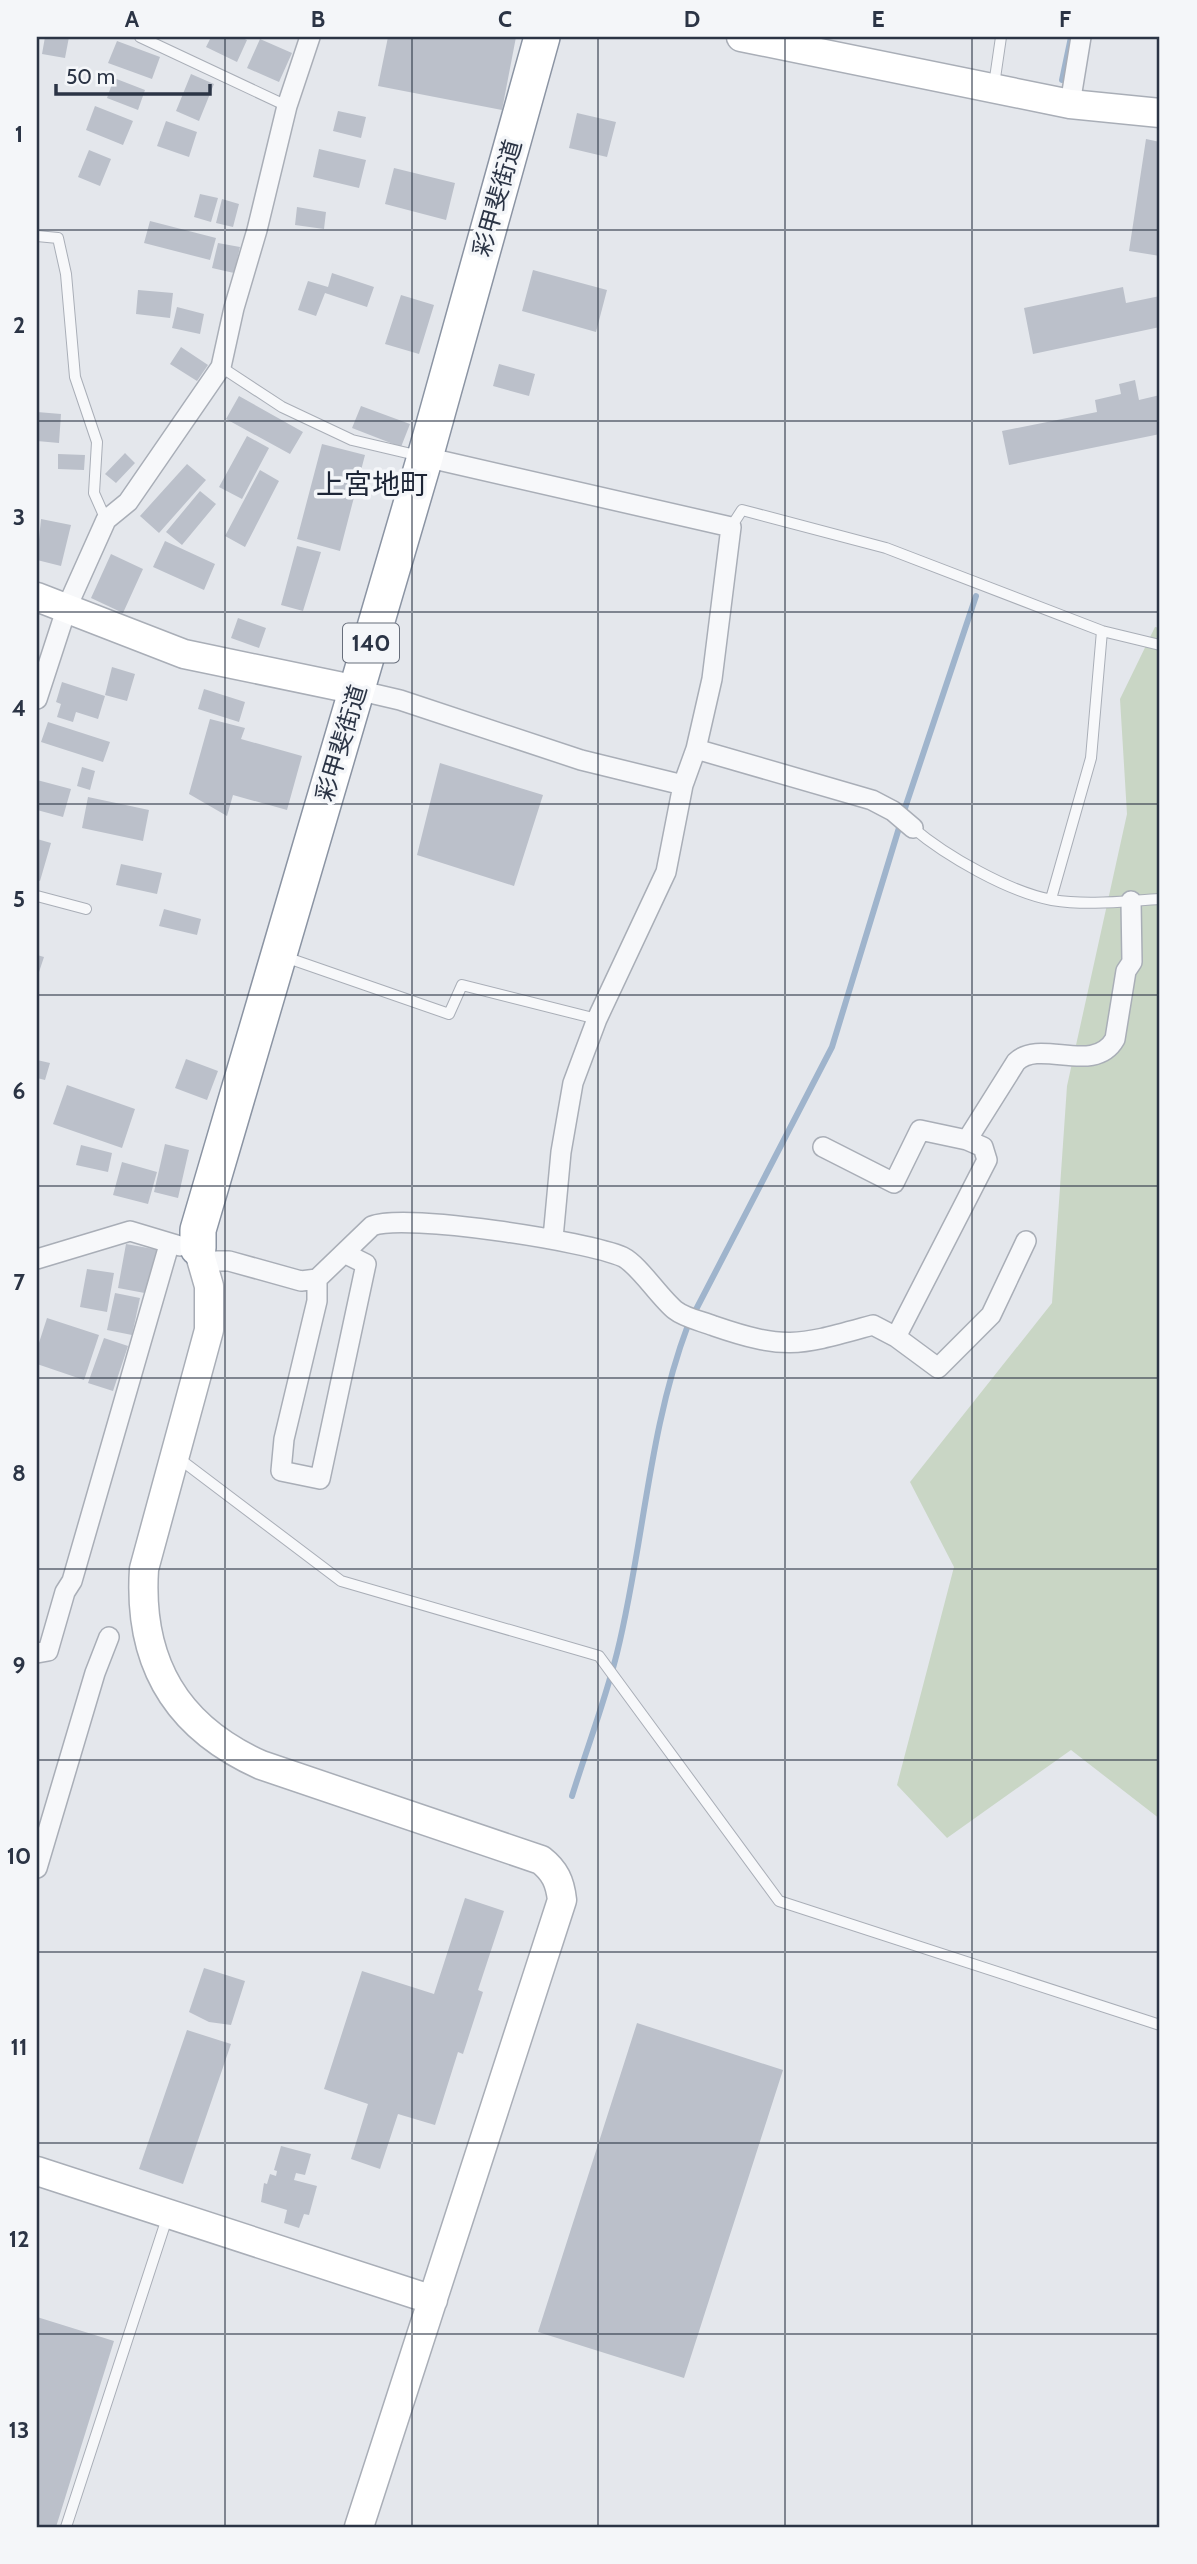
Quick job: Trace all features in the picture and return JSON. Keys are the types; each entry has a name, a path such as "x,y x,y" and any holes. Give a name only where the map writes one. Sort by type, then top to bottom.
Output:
{"highway":[{"name":"彩甲斐街道","path":"190,1251 425,457 542,37"}],"street":[{"path":"37,699 67,607 106,520 128,502 221,367 288,106 310,37"},
{"path":"741,37 790,41 1070,104 1160,113"},
{"path":"1070,104 1081,37"},
{"path":"425,457 731,527 712,680 696,749 683,785 666,872 597,1019 573,1083 561,1152 553,1238"},
{"path":"37,597 67,607 124,633 184,654 400,700 581,760 683,785"},
{"path":"696,749 873,800 913,828"},
{"path":"967,1140 1021,1057 1093,1056 1110,1049 1120,1021 1126,971 1132,962 1131,901"},
{"path":"823,1147 894,1182 920,1130 967,1140 983,1147 987,1160 896,1337"},
{"path":"37,1259 130,1231 190,1251 301,1280 317,1279 346,1254 365,1231 380,1223 426,1224 553,1238 625,1258 678,1313 758,1341 785,1345 810,1343 873,1325 896,1337 938,1368 990,1315 1026,1241"},
{"path":"190,1251 209,1286 209,1329 150,1539 142,1601 152,1657 166,1687 185,1711 234,1754 541,1860 552,1869 561,1886 562,1900 359,2527"},
{"path":"37,1653 48,1651 65,1592 72,1581 190,1251"},
{"path":"317,1279 317,1301 284,1439 281,1471 320,1479 366,1264 346,1254"},
{"path":"37,1868 95,1673 109,1637"},
{"path":"37,2171 433,2300"}],"lane":[{"path":"140,37 288,106"},
{"path":"994,88 1001,37"},
{"path":"37,236 58,239 66,274 75,377 97,442 94,493 106,520"},
{"path":"221,367 282,407 352,440 425,457"},
{"path":"731,527 742,510 886,548 1102,631 1160,645"},
{"path":"1051,900 1091,758 1102,631"},
{"path":"913,828 954,857 1012,886 1051,900 1098,903 1160,899"},
{"path":"37,897 86,909"},
{"path":"278,954 449,1014 462,985 597,1019"},
{"path":"174,1454 341,1581 599,1656 779,1901 1160,2025"},
{"path":"66,2527 169,2214"}],"green space":[{"path":"1155,627 1160,628 1160,1819 1071,1750 947,1838 897,1785 954,1567 910,1482 1052,1303 1067,1086 1127,814 1120,699"}],"building":[{"path":"45,37 69,37 65,58 42,54"},
{"path":"211,37 240,37 247,40 237,62 206,47"},
{"path":"388,37 516,37 502,110 378,86"},
{"path":"260,39 292,53 279,82 247,68"},
{"path":"117,41 160,57 152,79 108,63"},
{"path":"191,74 214,84 199,121 176,111"},
{"path":"114,78 145,90 138,110 107,98"},
{"path":"95,106 133,121 123,145 86,130"},
{"path":"338,111 366,117 361,138 333,131"},
{"path":"577,113 616,122 607,157 569,148"},
{"path":"166,121 197,132 189,157 157,146"},
{"path":"1146,139 1160,142 1160,256 1129,251"},
{"path":"319,149 366,160 359,188 313,177"},
{"path":"89,150 111,159 100,186 78,177"},
{"path":"394,168 455,183 446,220 385,204"},
{"path":"200,194 218,198 211,222 194,217"},
{"path":"222,199 239,204 233,227 216,223"},
{"path":"297,207 326,212 324,229 295,225"},
{"path":"150,221 216,238 210,260 144,243"},
{"path":"218,243 240,247 234,273 212,268"},
{"path":"533,270 607,290 596,332 522,311"},
{"path":"332,273 374,287 367,307 325,293 316,316 298,310 308,281 328,287"},
{"path":"1123,287 1126,303 1160,296 1160,327 1033,354 1024,308"},
{"path":"138,290 173,293 170,318 136,314"},
{"path":"401,295 434,305 419,354 385,344"},
{"path":"177,307 204,314 200,334 172,328"},
{"path":"181,347 208,365 197,381 170,364"},
{"path":"499,364 535,374 529,396 493,386"},
{"path":"1135,380 1139,400 1160,395 1160,434 1009,465 1002,431 1097,412 1095,400 1121,394 1119,384"},
{"path":"239,396 303,432 290,454 226,419"},
{"path":"361,406 410,424 401,447 352,428"},
{"path":"37,412 61,414 59,443 37,441"},
{"path":"247,436 269,448 242,499 219,487"},
{"path":"322,444 365,455 340,551 297,539"},
{"path":"125,453 135,463 116,483 105,474"},
{"path":"58,454 85,455 84,470 58,469"},
{"path":"187,464 206,480 159,533 140,516"},
{"path":"260,470 279,481 245,547 225,536"},
{"path":"200,491 216,504 182,545 166,532"},
{"path":"41,519 71,525 61,566 37,560"},
{"path":"165,541 215,564 204,590 153,567"},
{"path":"297,546 321,552 303,611 281,605"},
{"path":"111,554 143,569 123,613 91,598"},
{"path":"238,618 266,628 259,648 231,638"},
{"path":"112,667 135,674 127,701 105,695"},
{"path":"62,682 105,696 98,719 76,712 73,722 57,717 61,704 56,702"},
{"path":"204,689 245,702 239,722 198,709"},
{"path":"210,719 245,728 241,739 302,756 287,810 233,795 227,816 189,794"},
{"path":"48,722 110,742 103,762 41,742"},
{"path":"440,763 543,795 514,886 417,855"},
{"path":"82,767 95,771 90,790 77,786"},
{"path":"37,780 71,789 63,817 37,810"},
{"path":"88,797 149,810 143,841 82,828"},
{"path":"37,839 51,843 40,881 37,880"},
{"path":"121,864 162,873 157,894 116,885"},
{"path":"164,909 201,919 197,935 159,926"},
{"path":"37,955 44,957 37,978"},
{"path":"186,1059 218,1071 207,1100 175,1088"},
{"path":"37,1060 50,1063 45,1080 37,1078"},
{"path":"67,1085 135,1109 122,1148 53,1124"},
{"path":"165,1144 189,1150 178,1198 154,1192"},
{"path":"81,1145 112,1153 108,1172 76,1165"},
{"path":"122,1162 157,1172 148,1204 113,1195"},
{"path":"126,1244 159,1250 150,1294 118,1288"},
{"path":"87,1269 114,1273 107,1312 80,1307"},
{"path":"115,1293 140,1298 132,1335 107,1330"},
{"path":"47,1318 99,1335 84,1380 37,1364 37,1349"},
{"path":"104,1338 128,1346 113,1391 88,1383"},
{"path":"465,1898 504,1911 478,1990 483,1992 463,2054 458,2052 435,2125 398,2114 380,2169 351,2159 368,2104 324,2089 362,1971 434,1994"},
{"path":"204,1968 245,1981 231,2025 209,2022 189,2012"},
{"path":"637,2023 783,2070 684,2378 538,2332"},
{"path":"187,2030 231,2044 183,2184 139,2169"},
{"path":"281,2146 311,2154 305,2175 296,2173 294,2180 317,2186 309,2215 304,2214 299,2228 284,2223 287,2210 261,2202 264,2183 267,2184 270,2174 276,2176 277,2171 274,2170"},
{"path":"37,2317 114,2341 56,2527 37,2527"}],"waterway":[{"path":"1062,80 1071,37"},
{"path":"572,1796 617,1653 655,1447 675,1365 688,1325 832,1047 906,805 976,596"}],"district":[{"name":"上宮地町","path":"372,484"}]}
